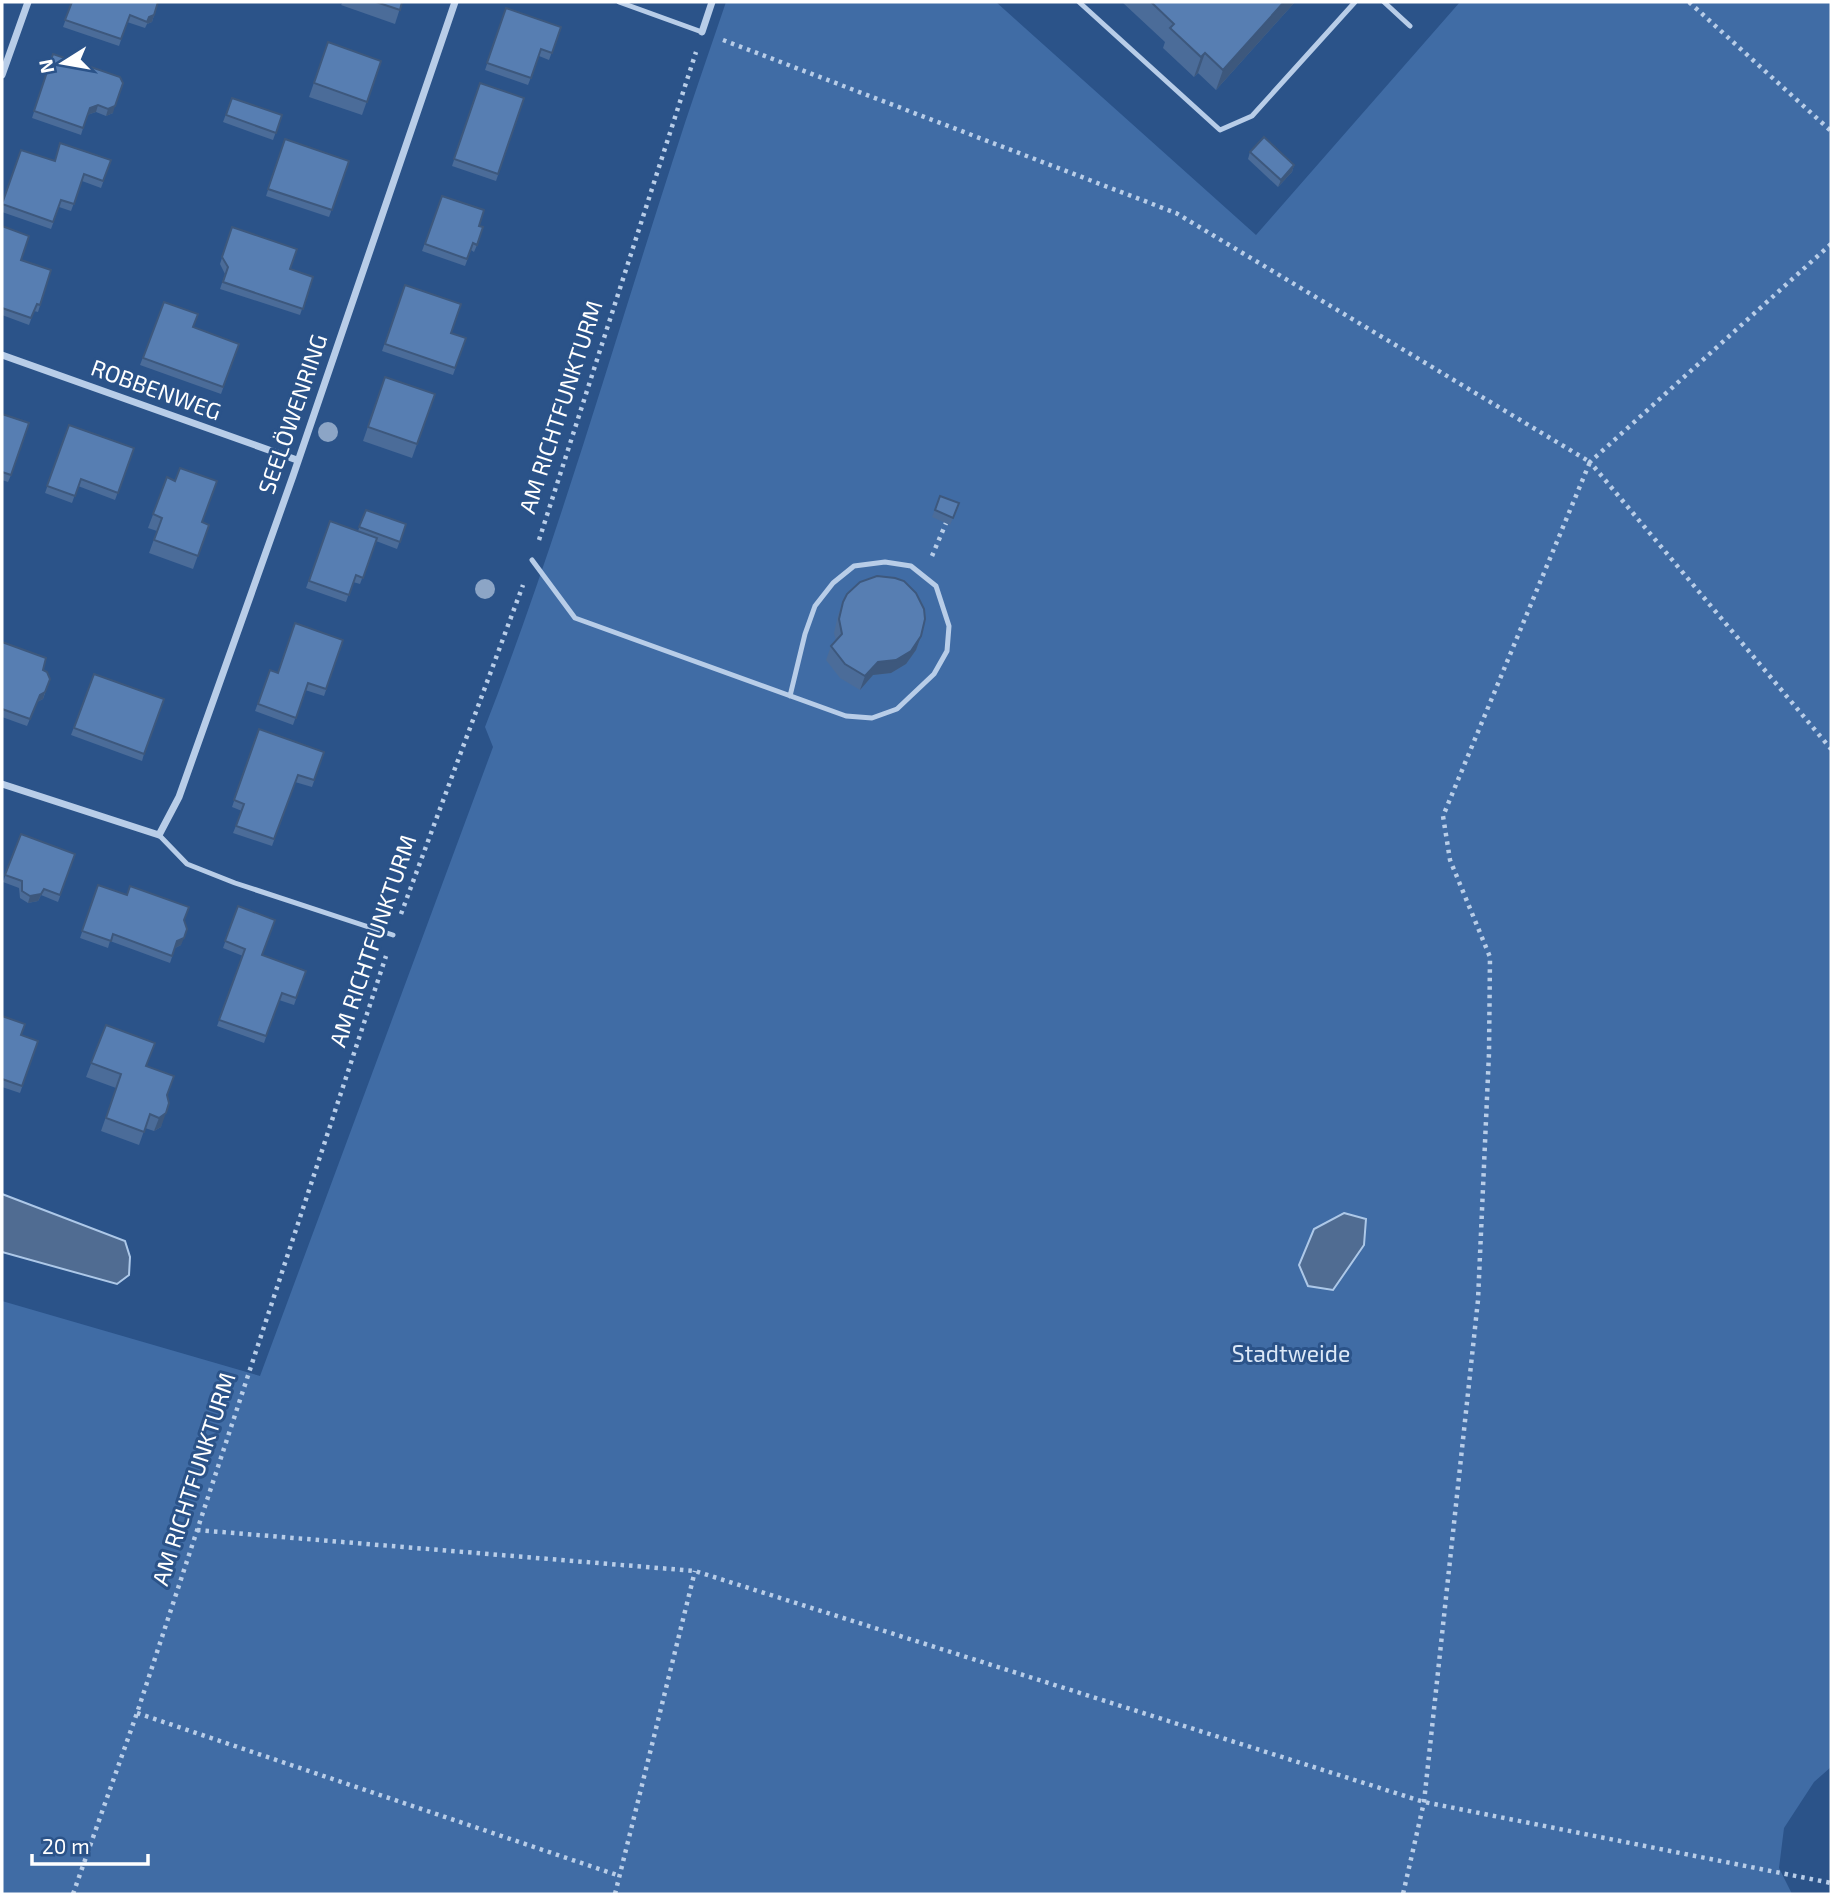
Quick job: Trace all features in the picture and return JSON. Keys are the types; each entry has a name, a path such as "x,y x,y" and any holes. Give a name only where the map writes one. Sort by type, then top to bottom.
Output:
{"street":[{"path":"2,75 28,2"},
{"name":"SEELÖWENRING","path":"159,835 179,797 456,2"},
{"path":"702,32 712,2"},
{"name":"ROBBENWEG","path":"2,355 298,460"},
{"path":"2,784 159,835"}],"lane":[{"path":"619,2 702,32"},
{"path":"1079,2 1220,130 1252,116 1354,2"},
{"path":"1384,2 1410,26"},
{"path":"532,560 575,618 790,696 846,716 872,718 897,709 934,674 947,651 949,626 936,586 911,566 885,562 854,566 833,583 815,606 804,634 790,696"},
{"path":"159,835 187,864 235,883 393,935"}],"path":[{"path":"1689,2 1831,131"},
{"path":"702,32 1176,213 1590,462 1831,749"},
{"name":"AM RICHTFUNKTURM","path":"73,1894 137,1713 393,935 532,560 702,32"},
{"path":"1403,1894 1424,1802 1478,1300 1489,1052 1490,957 1450,860 1443,816 1590,462 1831,244"},
{"path":"923,576 946,523"},
{"path":"197,1530 695,1571 1424,1802 1831,1883"},
{"path":"615,1894 695,1571"},
{"path":"137,1713 620,1876"}],"green space":[{"name":"Stadtweide","path":"726,2 996,2 1256,235 1460,2 1831,2 1831,1767 1814,1782 1784,1828 1779,1868 1792,1894 2,1894 2,1301 260,1376 493,747 485,727 560,517 678,143"}],"shaded area":[{"path":"2,1194 125,1241 130,1257 129,1275 117,1284 2,1252"},
{"path":"1344,1213 1366,1219 1364,1245 1333,1290 1308,1286 1299,1265 1314,1229"}],"building":[{"path":"72,2 158,2 154,15 149,17 147,22 130,15 121,39 65,20"},
{"path":"376,2 402,2 400,10"},
{"path":"1151,2 1284,2 1223,70 1205,53 1201,57 1170,28 1174,24"},
{"path":"506,8 561,27 552,53 541,49 531,78 487,63"},
{"path":"328,42 381,61 367,102 314,83"},
{"path":"53,54 120,77 123,83 115,106 108,109 98,105 90,108 83,128 34,111"},
{"path":"480,83 524,98 498,174 454,159"},
{"path":"232,98 282,115 276,133 226,115"},
{"path":"1264,137 1294,165 1281,180 1250,152"},
{"path":"285,139 349,161 332,210 268,189"},
{"path":"60,143 111,160 103,181 84,174 74,204 61,200 53,222 2,204 21,150 55,161"},
{"path":"442,196 484,210 479,226 483,227 477,245 473,243 467,259 425,244"},
{"path":"2,226 29,236 21,260 51,270 40,305 37,304 31,318 2,308"},
{"path":"232,227 297,249 290,269 313,277 303,309 223,282 228,267 222,257"},
{"path":"405,285 461,304 451,333 466,338 455,368 385,344"},
{"path":"164,302 198,314 193,327 239,344 223,387 143,358"},
{"path":"385,377 435,394 417,444 368,427"},
{"path":"2,414 29,423 11,475 2,472"},
{"path":"69,425 134,448 118,493 81,479 75,496 47,486"},
{"path":"180,468 217,481 202,522 209,525 198,556 154,540 162,518 153,514 167,477 175,481"},
{"path":"940,496 959,503 953,518 935,510"},
{"path":"366,510 406,524 400,542 359,527"},
{"path":"330,521 377,538 363,578 356,575 349,595 309,581"},
{"path":"877,576 904,581 916,593 924,609 925,619 921,636 911,651 896,660 878,662 865,676 845,664 831,646 842,634 839,619 847,594 860,582"},
{"path":"295,623 343,640 326,689 308,683 296,718 258,704 270,670 278,673"},
{"path":"2,642 46,658 43,670 50,679 30,719 2,709"},
{"path":"94,674 164,699 144,754 74,728"},
{"path":"259,729 324,752 314,780 298,775 274,839 236,826 244,804 234,800"},
{"path":"21,834 75,854 60,895 44,889 41,894 30,896 22,891 22,881 5,875"},
{"path":"98,885 127,895 130,886 189,907 184,920 187,929 184,938 177,941 172,956 113,934 111,941 82,931"},
{"path":"238,906 275,920 262,955 306,971 296,998 282,993 266,1036 219,1020 245,949 225,941"},
{"path":"2,1016 25,1024 21,1035 38,1041 22,1086 2,1079"},
{"path":"106,1025 155,1043 146,1066 174,1076 167,1095 169,1103 166,1113 159,1118 150,1114 144,1132 106,1118 121,1074 91,1063"}]}
